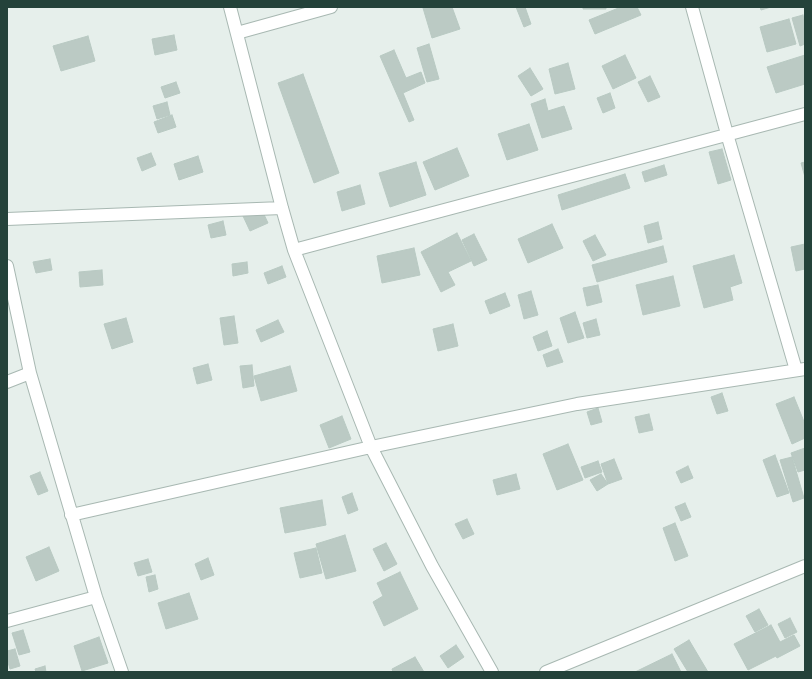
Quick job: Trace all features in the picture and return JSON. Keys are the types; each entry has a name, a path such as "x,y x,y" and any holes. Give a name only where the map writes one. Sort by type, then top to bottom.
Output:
{"street":[{"path":"230,7 294,250 371,447 432,566 492,672"},
{"path":"237,34 331,7"},
{"path":"71,515 371,447 577,404 800,369 727,134 692,7"},
{"path":"294,250 805,114"},
{"path":"7,219 282,208"},
{"path":"7,266 30,373 96,597 122,672"},
{"path":"7,382 30,373"},
{"path":"546,672 805,566"},
{"path":"7,621 96,597"}],"building":[{"path":"452,7 460,29 432,38 423,8"},
{"path":"516,7 525,7 531,24 524,27"},
{"path":"583,7 606,7 606,9 583,9"},
{"path":"621,7 637,7 641,15 595,34 589,20"},
{"path":"760,7 771,7 761,10"},
{"path":"803,15 805,23 805,44 800,46 792,18"},
{"path":"789,19 796,44 767,52 760,27"},
{"path":"174,35 177,50 155,55 152,39"},
{"path":"88,36 95,61 61,71 53,46"},
{"path":"429,44 439,79 427,82 417,48"},
{"path":"394,50 406,78 421,72 425,83 403,93 414,120 409,122 380,56"},
{"path":"625,55 636,78 613,89 602,66"},
{"path":"805,55 805,84 776,93 767,67"},
{"path":"568,63 575,89 555,94 549,69"},
{"path":"530,68 543,89 531,96 518,76"},
{"path":"303,74 339,173 314,183 278,83"},
{"path":"650,76 660,97 648,102 638,82"},
{"path":"176,82 180,93 165,98 161,87"},
{"path":"610,93 615,108 603,113 597,98"},
{"path":"545,99 548,111 564,106 572,129 542,138 531,104"},
{"path":"167,102 170,115 157,119 153,106"},
{"path":"172,115 176,127 158,133 154,122"},
{"path":"529,124 538,150 507,160 498,134"},
{"path":"457,148 469,176 435,190 423,162"},
{"path":"722,149 731,180 718,184 709,152"},
{"path":"151,153 156,165 142,171 137,158"},
{"path":"198,156 203,172 179,180 174,164"},
{"path":"416,162 426,195 390,207 379,173"},
{"path":"805,162 805,177 801,163"},
{"path":"664,165 667,175 645,182 642,172"},
{"path":"625,174 630,188 562,210 558,195"},
{"path":"360,185 365,204 342,211 337,192"},
{"path":"261,208 268,223 250,231 243,216"},
{"path":"223,221 226,235 211,238 208,225"},
{"path":"658,222 662,239 648,243 644,226"},
{"path":"552,224 563,248 528,263 518,239"},
{"path":"457,233 471,261 448,272 455,285 441,292 421,252"},
{"path":"474,234 487,260 474,266 462,240"},
{"path":"595,235 606,255 593,261 583,241"},
{"path":"805,244 805,269 796,271 791,247"},
{"path":"663,246 667,262 597,282 592,265"},
{"path":"414,248 420,275 382,283 377,256"},
{"path":"734,255 742,283 730,287 733,300 704,308 693,266"},
{"path":"50,259 52,270 36,273 33,262"},
{"path":"247,262 248,273 233,276 232,264"},
{"path":"282,266 286,277 268,284 264,273"},
{"path":"102,270 103,285 80,287 79,272"},
{"path":"673,276 680,306 643,315 636,285"},
{"path":"598,285 602,302 587,306 583,288"},
{"path":"531,291 538,315 524,319 518,295"},
{"path":"505,293 510,306 490,314 485,301"},
{"path":"575,312 584,338 568,343 560,318"},
{"path":"234,316 238,343 224,345 220,318"},
{"path":"126,318 133,342 112,349 104,324"},
{"path":"596,319 600,335 587,338 583,323"},
{"path":"278,320 284,332 261,342 256,330"},
{"path":"453,324 458,346 438,351 433,329"},
{"path":"547,331 552,346 538,351 533,337"},
{"path":"558,349 563,362 547,367 543,355"},
{"path":"208,364 212,380 197,384 193,368"},
{"path":"252,365 254,386 243,388 240,366"},
{"path":"290,366 297,391 261,401 254,376"},
{"path":"722,393 728,411 717,414 711,397"},
{"path":"794,397 805,424 805,438 792,444 776,404"},
{"path":"598,408 602,422 591,425 587,412"},
{"path":"649,414 653,430 639,433 635,417"},
{"path":"342,416 351,439 329,448 320,425"},
{"path":"568,444 583,480 557,490 543,454"},
{"path":"805,448 805,470 798,472 791,453"},
{"path":"775,455 789,493 777,497 763,460"},
{"path":"792,457 804,498 793,502 780,460"},
{"path":"614,459 622,479 608,484 601,464"},
{"path":"598,461 602,472 585,478 581,467"},
{"path":"688,466 693,478 681,483 676,472"},
{"path":"40,472 48,491 38,495 30,476"},
{"path":"516,474 520,489 497,495 493,480"},
{"path":"601,474 608,484 597,491 590,480"},
{"path":"352,493 358,510 348,514 342,497"},
{"path":"322,500 326,525 285,533 280,508"},
{"path":"685,503 691,517 681,521 675,507"},
{"path":"467,519 474,534 463,539 455,524"},
{"path":"675,523 688,556 675,561 663,528"},
{"path":"345,535 356,571 326,579 316,544"},
{"path":"386,543 397,564 384,571 373,549"},
{"path":"49,547 59,571 36,581 26,557"},
{"path":"316,548 322,573 300,578 294,553"},
{"path":"208,558 214,575 201,580 195,564"},
{"path":"148,559 152,572 138,576 134,563"},
{"path":"400,572 418,609 384,626 373,602 383,596 377,583"},
{"path":"155,575 158,589 149,592 146,577"},
{"path":"189,593 198,619 166,629 158,603"},
{"path":"759,609 768,625 755,632 746,616"},
{"path":"790,618 797,632 785,638 778,624"},
{"path":"771,625 780,642 794,635 800,646 777,658 776,656 748,670 734,644"},
{"path":"23,630 30,652 19,655 12,633"},
{"path":"99,637 108,663 82,671 74,646"},
{"path":"689,640 708,672 688,672 674,649"},
{"path":"456,645 464,657 448,668 440,656"},
{"path":"15,649 20,666 10,669 7,659 7,651"},
{"path":"672,654 681,672 635,672"},
{"path":"415,657 424,672 393,672 392,669"},
{"path":"45,666 46,672 36,672 35,669"}]}
